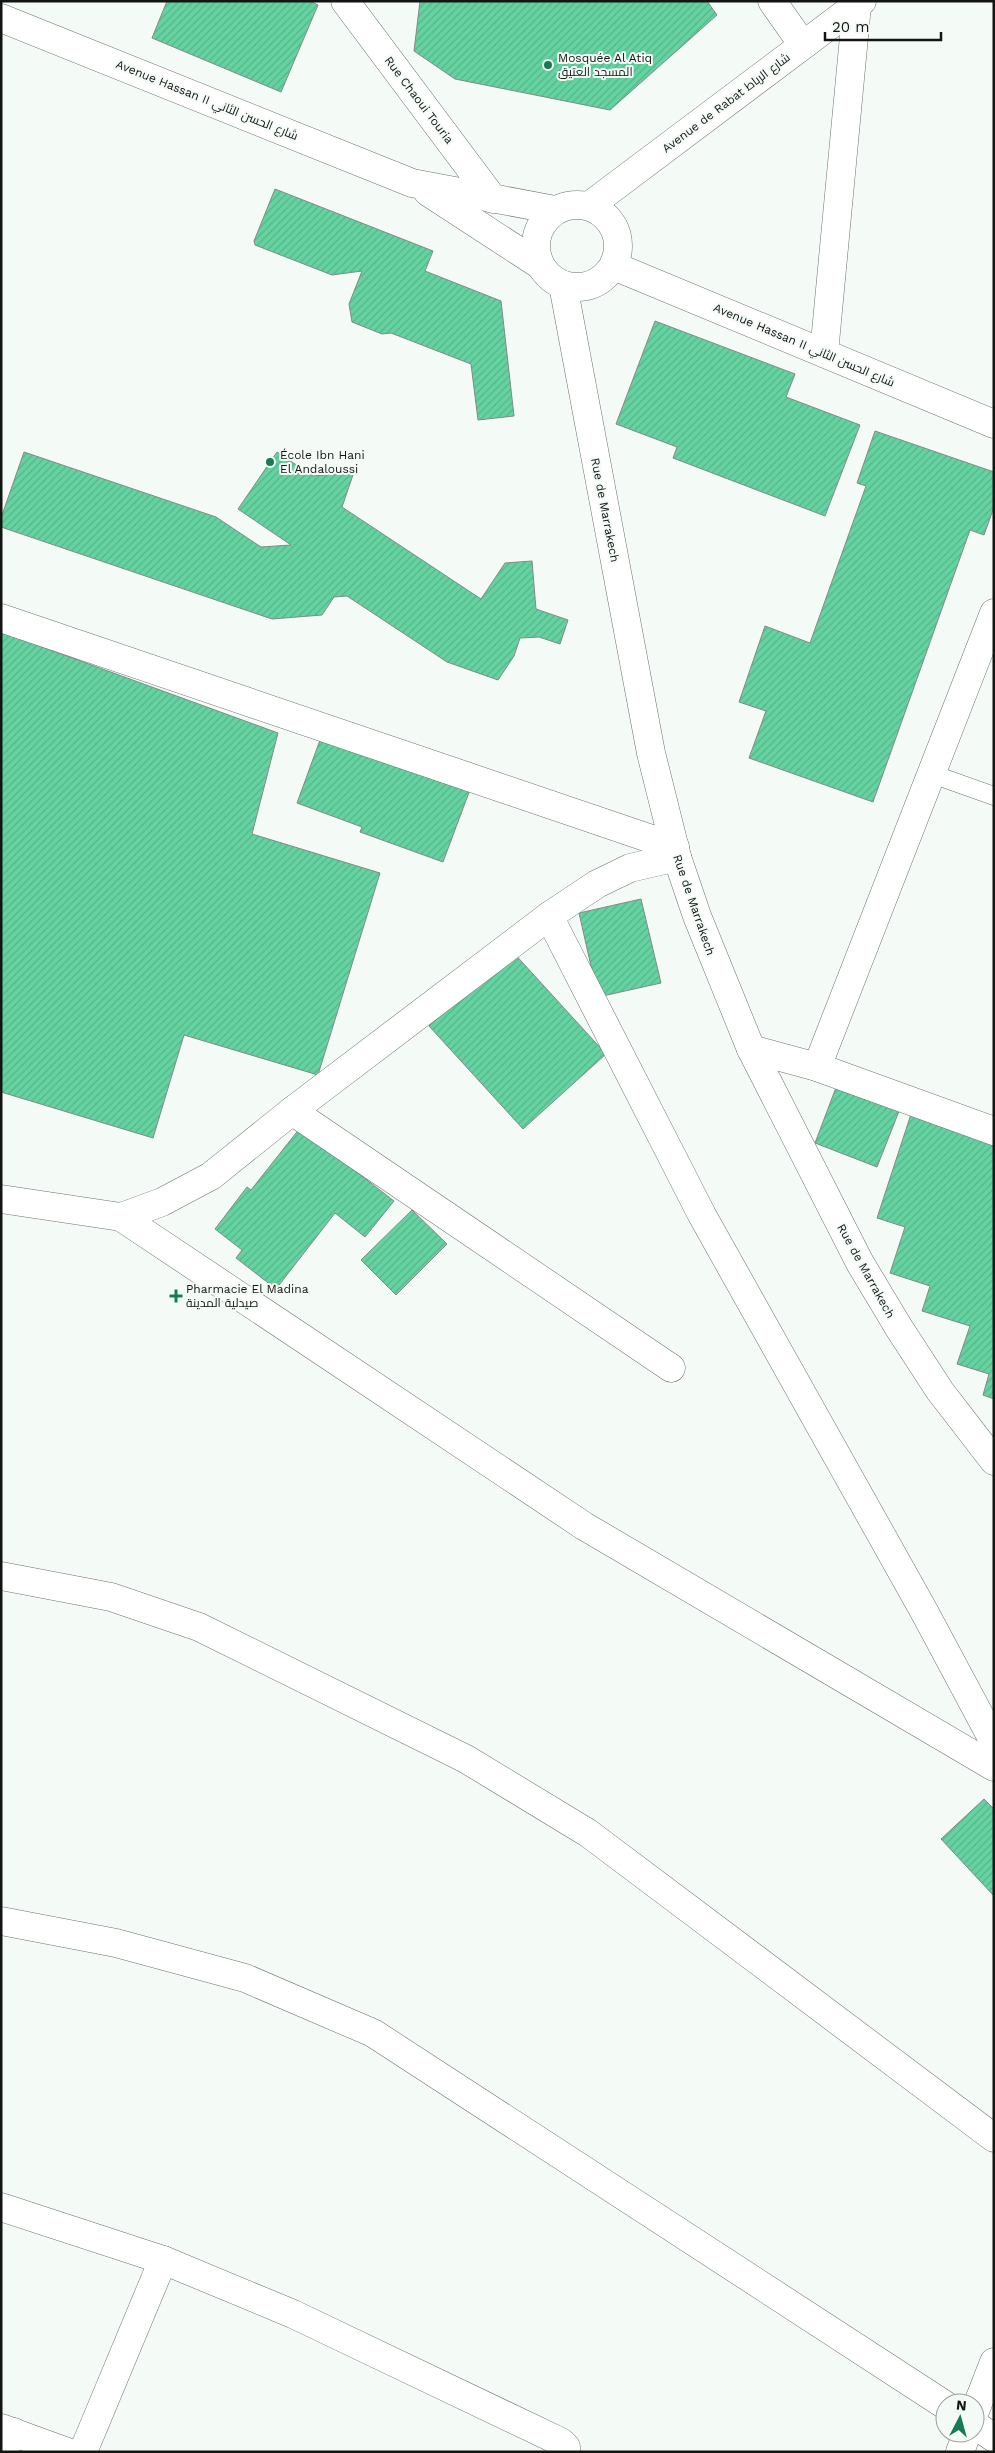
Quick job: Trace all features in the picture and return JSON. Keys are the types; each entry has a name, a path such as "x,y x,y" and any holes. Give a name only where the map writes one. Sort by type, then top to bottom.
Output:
{"street":[{"name":"Rue Chaoui Touria","path":"345,1 493,199"},
{"path":"772,1 803,45"},
{"path":"824,353 859,3"},
{"name":"Avenue de Rabat شارع الرباط","path":"589,206 859,3"},
{"name":"Avenue Hassan II شارع الحسن الثاني","path":"1,18 412,182 555,210"},
{"name":"Avenue Hassan II شارع الحسن الثاني","path":"412,182 540,265"},
{"path":"571,204 589,206 602,212 613,223 618,237 619,252 614,266 605,277 592,284 578,288 563,285 554,280 540,265 535,241 545,218 555,210 571,204"},
{"name":"Avenue Hassan II شارع الحسن الثاني","path":"614,266 994,424"},
{"name":"Rue de Marrakech","path":"563,285 641,706 676,852 714,961 751,1049 860,1264 940,1391 991,1454"},
{"path":"817,1067 994,613"},
{"path":"1,618 676,852"},
{"path":"121,1217 162,1202 211,1176 292,1111 549,916 597,884 630,868 676,852"},
{"path":"549,916 702,1215 925,1613 994,1742"},
{"path":"751,1049 817,1067 994,1131"},
{"path":"292,1111 671,1368"},
{"path":"1,1199 121,1217 584,1526 994,1768"},
{"path":"1,1576 111,1597 198,1626 466,1759 588,1834 994,2138"},
{"path":"1,1921 116,1943 245,1978 373,2033 935,2398"},
{"path":"1,2207 163,2260 293,2314 561,2442 566,2447 566,2452"},
{"path":"83,2452 163,2260"},
{"path":"982,2393 994,2362"},
{"path":"6,2437 68,2452"}],"lane":[{"path":"932,774 994,796"}],"building":[{"path":"167,1 310,1 318,5 281,92 152,38"},
{"name":"Mosquée Al Atiq المسجد العتيق","path":"420,1 707,1 717,15 610,110 455,79 414,51"},
{"path":"275,189 433,251 425,271 501,301 514,416 478,420 471,364 391,333 382,334 352,322 349,304 362,271 332,275 255,245 254,241"},
{"path":"655,321 795,374 786,397 860,425 825,516 673,458 677,447 616,424"},
{"path":"875,431 994,472 994,507 984,535 970,530 873,802 749,758 766,711 739,702 765,626 810,643 866,486 857,483"},
{"path":"24,452 216,517 261,547 291,545 238,509 277,452 313,476 354,472 342,507 481,599 505,563 532,561 536,609 568,620 560,644 539,637 520,638 514,656 498,680 447,662 347,596 334,597 322,615 272,619 1,527 1,518"},
{"path":"1,632 278,733 252,834 380,873 318,1075 184,1035 153,1138 1,1092"},
{"path":"320,740 471,787 443,862 360,832 362,827 297,803"},
{"path":"641,899 661,983 598,997 579,913"},
{"path":"512,951 606,1054 523,1129 429,1026"},
{"path":"840,1077 903,1101 877,1167 815,1143"},
{"path":"913,1108 994,1135 994,1399 983,1395 989,1374 957,1364 970,1326 922,1311 930,1286 890,1273 905,1227 877,1218"},
{"path":"300,1128 394,1201 365,1237 335,1213 276,1289 236,1258 242,1250 215,1229 247,1187 251,1190"},
{"path":"412,1210 447,1244 396,1295 361,1260"},
{"path":"984,1799 994,1809 994,1896 941,1839"}],"place":[{"name":"Mosquée Al Atiq المسجد العتيق","path":"548,65"},
{"name":"École Ibn Hani El Andaloussi","path":"270,462"},
{"name":"Pharmacie El Madina صيدلية المدينة","path":"176,1296"}]}
